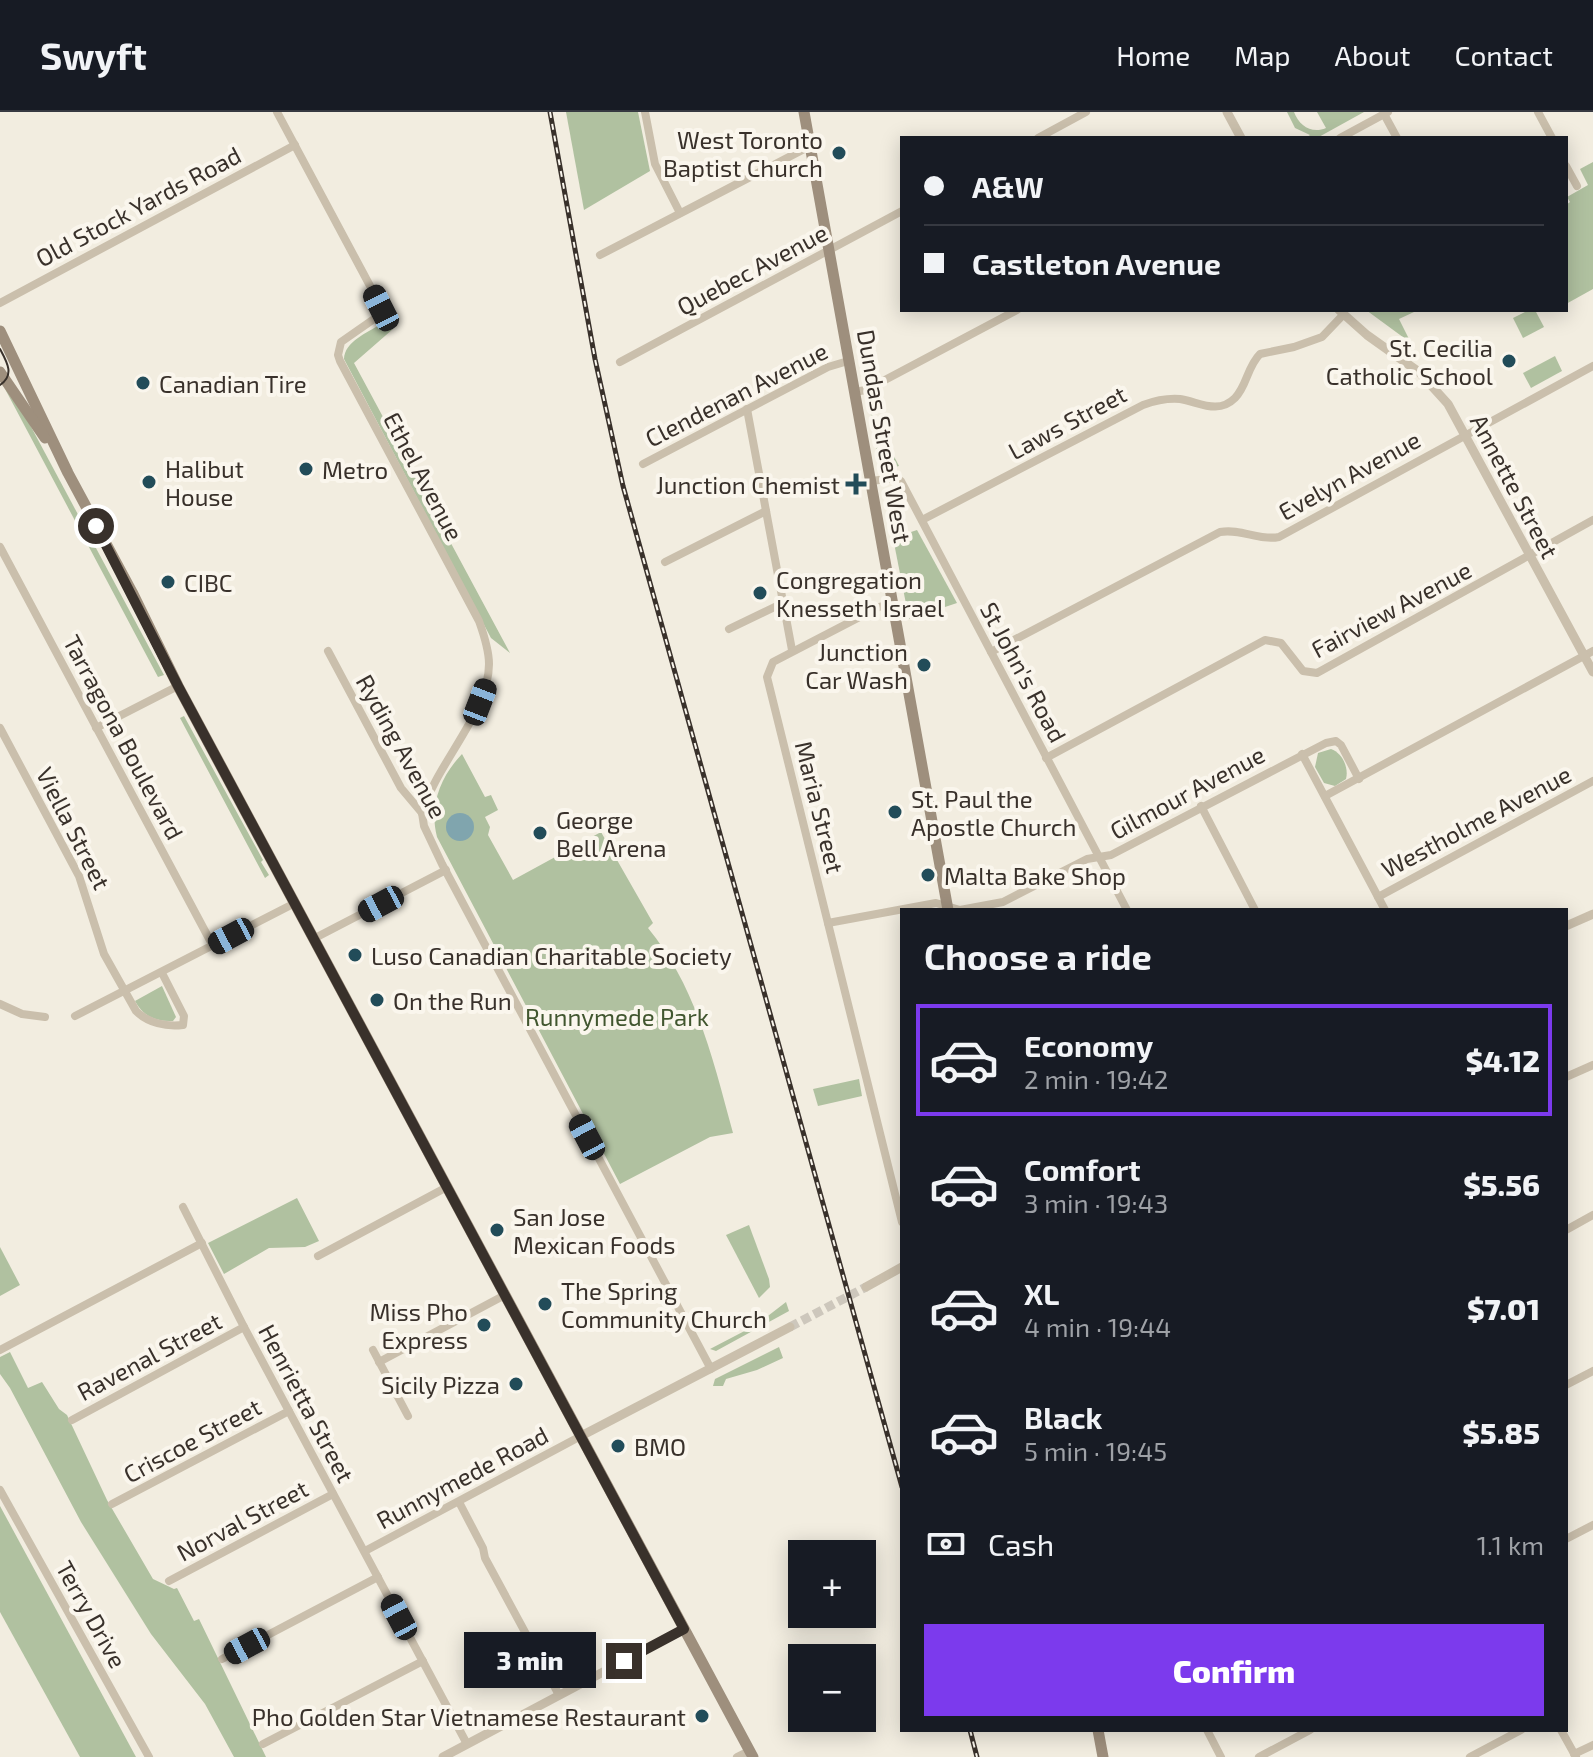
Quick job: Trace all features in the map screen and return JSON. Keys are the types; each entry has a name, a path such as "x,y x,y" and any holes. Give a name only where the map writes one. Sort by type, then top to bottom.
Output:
{"main road":[{"name":"Dundas Street West","path":"804,112 948,908"},
{"path":"0,331 68,473 178,686 751,1754"},
{"path":"0,372 68,473"},
{"path":"1098,1732 1103,1757"}],"street":[{"path":"277,112 295,145"},
{"path":"645,112 655,164 680,213"},
{"path":"1042,136 1086,112"},
{"path":"1227,112 1240,136"},
{"path":"1538,112 1551,136"},
{"path":"1344,136 1386,113 1396,136"},
{"name":"Old Stock Yards Road","path":"0,303 295,145"},
{"name":"Ethel Avenue","path":"295,145 384,312 346,337 338,348 340,361 479,621 488,650 487,685 432,784 422,813"},
{"path":"600,255 810,146"},
{"path":"1568,170 1577,186"},
{"name":"Quebec Avenue","path":"620,362 900,212"},
{"path":"854,392 866,390 1013,312"},
{"name":"Annette Street","path":"1341,313 1424,377 1448,404 1530,556 1589,654 1593,672"},
{"name":"Laws Street","path":"922,520 1143,405 1173,399 1212,407 1226,405 1238,394 1260,354 1322,337 1341,313"},
{"name":"Clendenan Avenue","path":"643,464 828,367 848,361"},
{"name":"Evelyn Avenue","path":"991,652 1220,532 1233,529 1268,539 1279,537 1593,366"},
{"path":"747,409 792,650 882,605 893,603"},
{"name":"St John's Road","path":"871,481 895,478 901,481 1126,908"},
{"path":"665,562 766,511"},
{"name":"Fairview Avenue","path":"1046,758 1262,641 1279,642 1299,669 1317,673 1593,520"},
{"name":"Tarragona Boulevard","path":"0,547 213,946"},
{"path":"729,629 783,603"},
{"name":"Maria Street","path":"792,650 773,662 767,677 900,1214"},
{"name":"Ryding Avenue","path":"328,651 401,788 422,813 424,826 446,870 711,1369"},
{"path":"1325,796 1589,654"},
{"path":"96,728 178,686"},
{"name":"Viella Street","path":"0,728 79,876 104,954 125,992 143,1018 165,1025 183,1025 184,1016 162,973"},
{"name":"Gilmour Avenue","path":"971,908 1003,902 1087,859 1111,855 1326,743 1338,741 1359,779"},
{"path":"1302,754 1384,908"},
{"name":"Westholme Avenue","path":"1378,897 1593,781"},
{"path":"1201,806 1254,908"},
{"path":"315,938 446,870"},
{"path":"75,1016 295,903"},
{"name":"Gilmour Avenue","path":"909,908 936,903 948,908"},
{"name":"Gilmour Avenue","path":"828,923 900,910"},
{"path":"1568,925 1593,914"},
{"path":"0,1004 22,1014 45,1017"},
{"path":"1568,1076 1593,1065"},
{"path":"318,1256 447,1187"},
{"name":"Henrietta Street","path":"183,1207 467,1744"},
{"path":"1568,1229 1593,1215"},
{"path":"0,1350 202,1243"},
{"path":"866,1287 900,1268"},
{"path":"379,1362 505,1295"},
{"name":"Ravenal Street","path":"72,1420 244,1327"},
{"name":"Runnymede Road","path":"365,1551 790,1327"},
{"path":"373,1350 408,1416"},
{"path":"1568,1384 1593,1371"},
{"name":"Criscoe Street","path":"112,1504 289,1411"},
{"name":"Terry Drive","path":"0,1490 149,1757"},
{"name":"Norval Street","path":"169,1581 333,1494"},
{"path":"459,1502 485,1558 559,1695"},
{"path":"1568,1538 1593,1525"},
{"path":"222,1659 378,1577"},
{"path":"443,1757 684,1629"},
{"path":"263,1744 423,1661"},
{"path":"1208,1732 1221,1757"},
{"path":"1259,1757 1306,1732"},
{"path":"1470,1757 1517,1732"},
{"path":"1562,1732 1575,1756 1593,1745"},
{"path":"737,1757 751,1754"}],"green space":[{"path":"566,112 638,112 650,171 584,210"},
{"path":"1287,112 1294,112 1303,125 1316,130 1326,128 1317,112 1364,112 1321,136 1309,136 1295,128"},
{"path":"1593,162 1593,289 1568,303 1568,196 1588,185 1580,169"},
{"path":"1369,312 1414,312 1399,319 1411,343"},
{"path":"1525,312 1536,312 1544,327 1523,338 1513,318"},
{"path":"381,324 393,329 354,363 510,653 491,638 344,359 352,342"},
{"path":"1555,356 1562,371 1531,388 1523,373"},
{"path":"4,387 29,423 164,675 158,677"},
{"path":"870,410 899,466 882,470 879,467"},
{"path":"917,530 957,603 909,619 893,538"},
{"path":"184,716 263,860 261,862 269,875 265,878 180,718"},
{"path":"1331,749 1341,757 1346,770 1346,779 1335,786 1324,783 1315,767 1318,753"},
{"name":"Runnymede Park","path":"462,754 485,797 491,795 498,810 485,817 490,827 488,835 513,880 601,832 653,923 648,928 665,951 691,1000 710,1052 733,1133 710,1137 620,1184 437,837 434,814 438,792"},
{"path":"162,986 176,1017 173,1021 151,1017 135,1001"},
{"path":"859,1079 862,1096 818,1106 813,1089"},
{"path":"297,1198 319,1241 305,1247 269,1248 224,1274 208,1243"},
{"path":"749,1225 769,1279 770,1287 759,1298 726,1235"},
{"path":"0,1247 20,1285 0,1296"},
{"path":"786,1302 789,1311 716,1351 710,1349 756,1325"},
{"path":"779,1347 783,1358 726,1379 723,1386 713,1386 715,1379"},
{"path":"10,1352 28,1388 42,1382 59,1409 67,1415 107,1500 153,1579 177,1588 194,1621 199,1619 266,1757 234,1757 205,1704 151,1634 81,1522 0,1374 0,1357"},
{"path":"0,1506 136,1757 80,1757 0,1612"}],"water":[{"path":"460,813 470,817 474,827 470,837 460,841 450,837 446,827 450,817"}],"tunnel":[{"path":"790,1327 866,1287"}],"tram line":[{"path":"0,349 8,373 0,385"}],"railway":[{"path":"550,112 595,359 623,486 900,1480"},
{"path":"971,1732 977,1757"}],"place":[{"name":"West Toronto Baptist Church","path":"839,153"},
{"name":"St. Cecilia Catholic School","path":"1509,361"},
{"name":"Canadian Tire","path":"143,383"},
{"name":"Metro","path":"306,469"},
{"name":"Halibut House","path":"149,482"},
{"name":"Junction Chemist","path":"856,484"},
{"name":"CIBC","path":"168,582"},
{"name":"Congregation Knesseth Israel","path":"760,593"},
{"name":"Junction Car Wash","path":"924,665"},
{"name":"St. Paul the Apostle Church","path":"895,812"},
{"name":"George Bell Arena","path":"540,833"},
{"name":"Malta Bake Shop","path":"928,875"},
{"name":"Luso Canadian Charitable Society","path":"355,955"},
{"name":"On the Run","path":"377,1000"},
{"name":"San Jose Mexican Foods","path":"497,1230"},
{"name":"The Spring Community Church","path":"545,1304"},
{"name":"Miss Pho Express","path":"484,1325"},
{"name":"Sicily Pizza","path":"516,1384"},
{"name":"BMO","path":"618,1446"},
{"name":"Pho Golden Star Vietnamese Restaurant","path":"702,1716"}],"route":[{"path":"96,526 178,686 684,1629 624,1661"}]}
